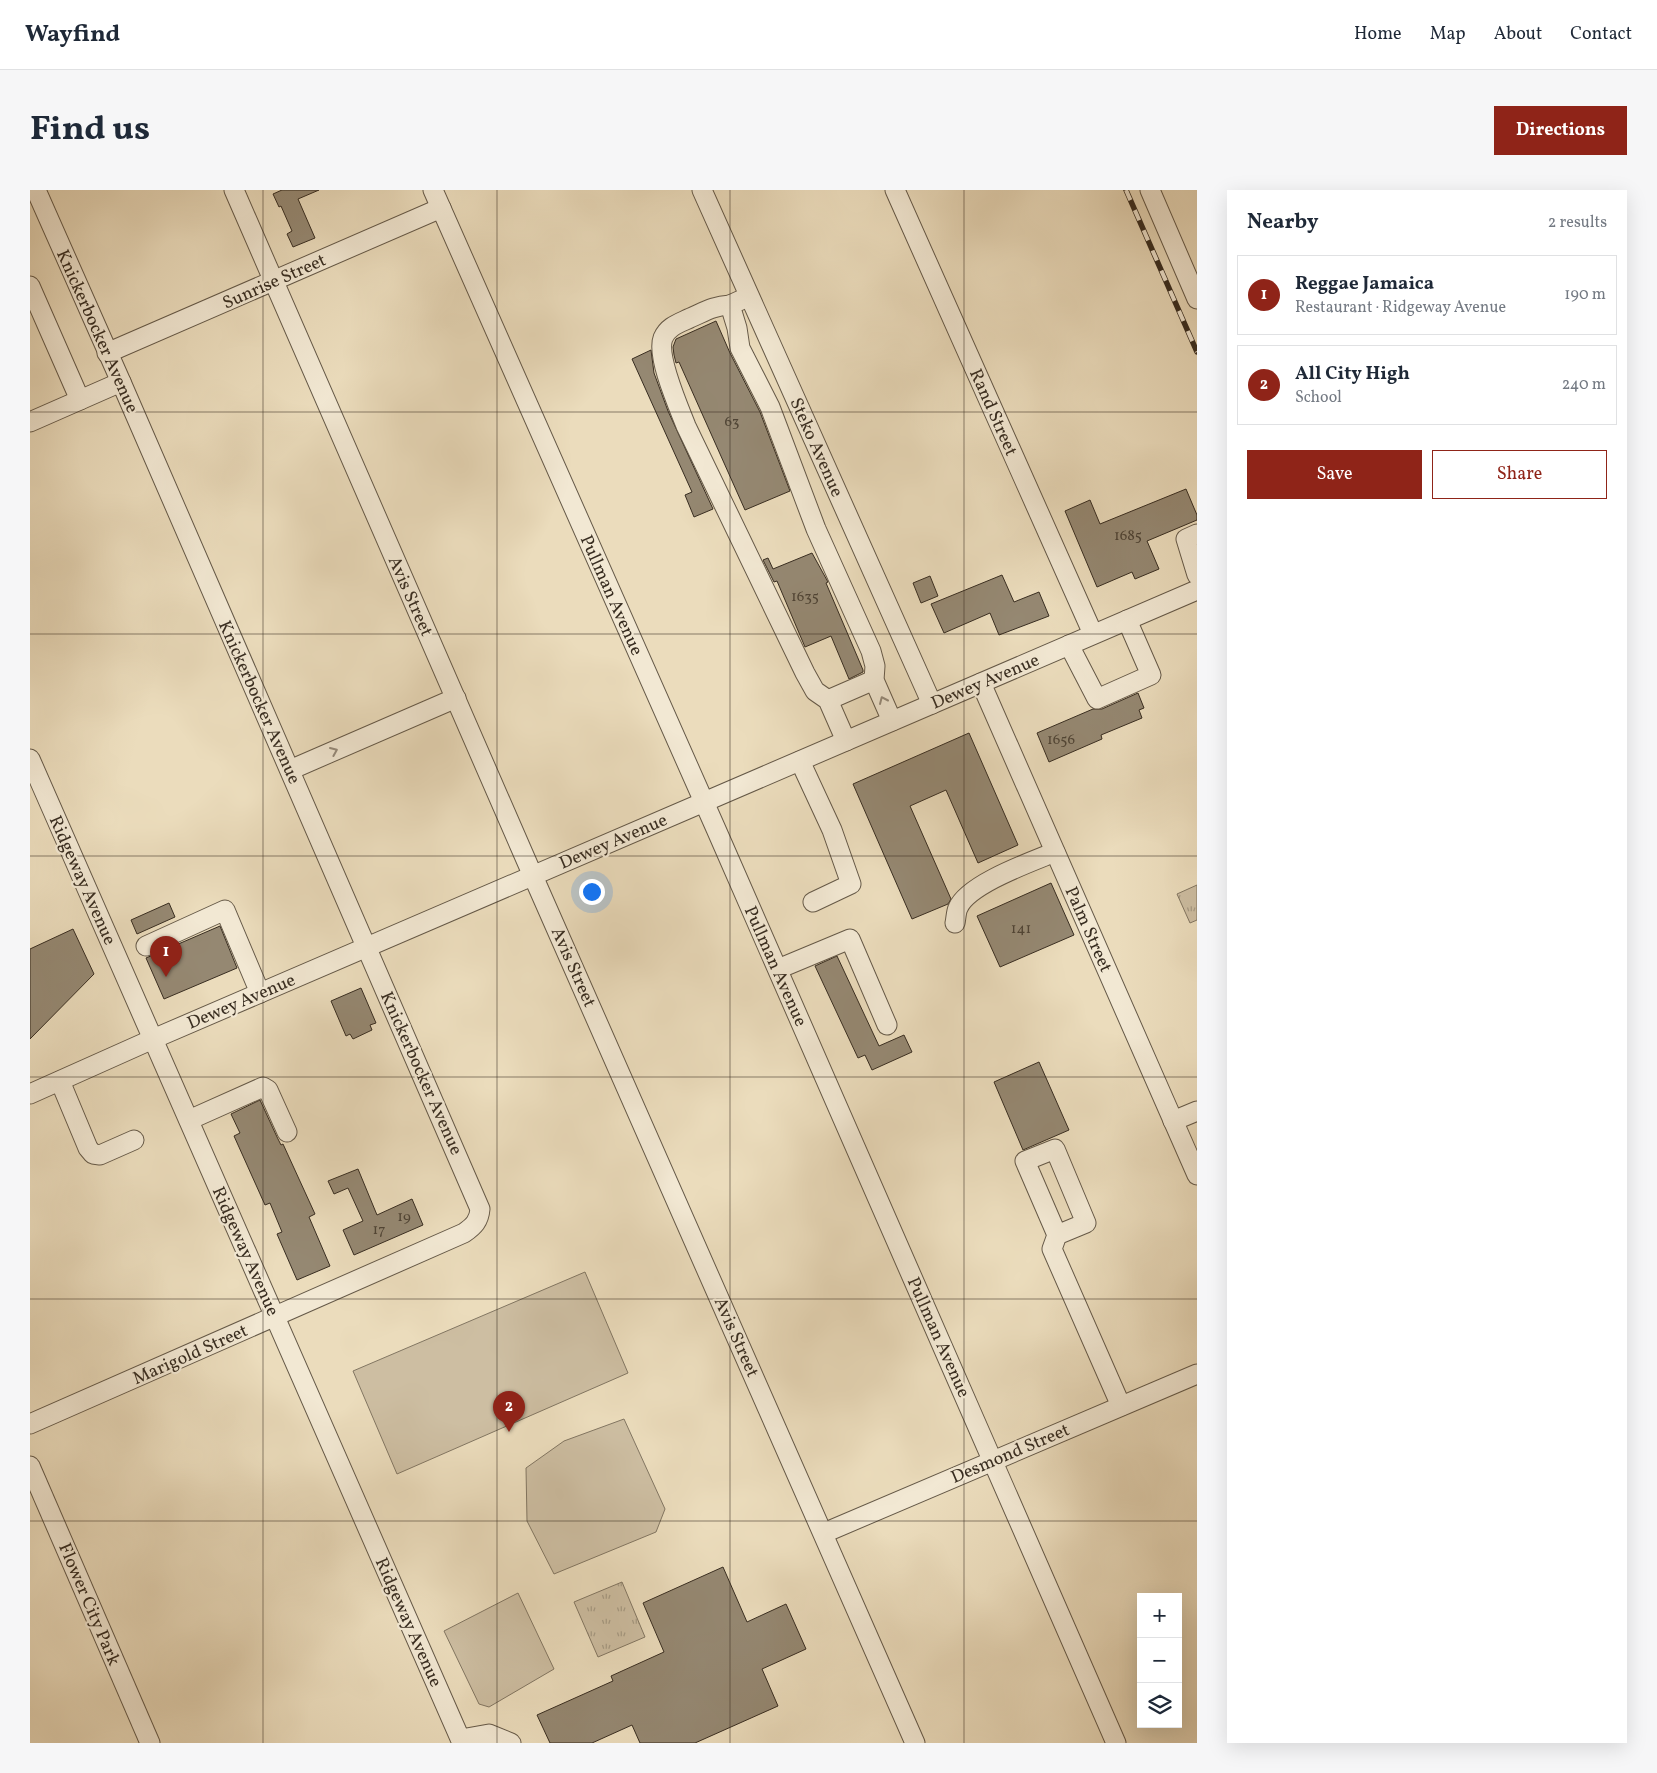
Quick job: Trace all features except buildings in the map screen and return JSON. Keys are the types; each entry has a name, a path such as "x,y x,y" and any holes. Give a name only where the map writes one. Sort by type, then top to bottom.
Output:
{"street":[{"name":"Knickerbocker Avenue","path":"36,190 478,1203 480,1215"},
{"name":"Avis Street","path":"234,190 533,876 915,1743"},
{"name":"Pullman Avenue","path":"433,190 994,1460 1116,1743"},
{"name":"Steko Avenue","path":"702,190 932,704"},
{"name":"Rand Street","path":"895,190 1093,634"},
{"path":"1150,190 1197,299"},
{"name":"Sunrise Street","path":"108,353 441,208"},
{"path":"30,286 80,400"},
{"path":"750,295 730,305 715,306 671,327 663,338 662,353 672,390 686,426 805,673 815,691 828,700 846,741"},
{"path":"730,305 737,328 740,348 770,407 816,529 871,651 875,666 874,680 892,721"},
{"path":"30,422 121,382"},
{"path":"1197,534 1186,539 1197,575"},
{"name":"Dewey Avenue","path":"30,1094 153,1039 1197,590"},
{"path":"1069,645 1097,699 1152,675 1127,620"},
{"path":"828,700 874,680"},
{"name":"Palm Street","path":"981,683 1197,1175"},
{"path":"290,770 456,698"},
{"name":"Ridgeway Avenue","path":"30,759 462,1741"},
{"path":"800,761 832,830 851,884 813,902"},
{"path":"955,923 958,907 973,890 1006,873 1055,852"},
{"path":"146,946 225,910 260,993"},
{"path":"778,969 850,939 887,1025"},
{"path":"60,1081 88,1148 93,1154 100,1155 134,1140"},
{"path":"189,1120 263,1087 268,1090 287,1132"},
{"path":"1173,1121 1197,1111"},
{"name":"Marigold Street","path":"30,1424 464,1233 474,1225 480,1215"},
{"path":"1058,1235 1052,1249 1121,1406"},
{"name":"Desmond Street","path":"824,1533 1197,1374"},
{"name":"Flower City Park","path":"30,1466 150,1743"},
{"path":"462,1741 489,1734 512,1743"}],"green space":[{"path":"1197,885 1197,920 1190,923 1177,894"},
{"path":"585,1272 628,1373 397,1474 353,1371"},
{"path":"624,1419 665,1509 656,1532 554,1574 527,1521 526,1468 564,1441"},
{"path":"622,1582 645,1637 598,1657 574,1602"},
{"path":"518,1593 554,1669 489,1707 479,1704 444,1631"}],"railway":[{"path":"1126,190 1197,352"}],"place":[{"name":"Reggae Jamaica","path":"166,977"},
{"name":"All City High","path":"509,1432"}]}
